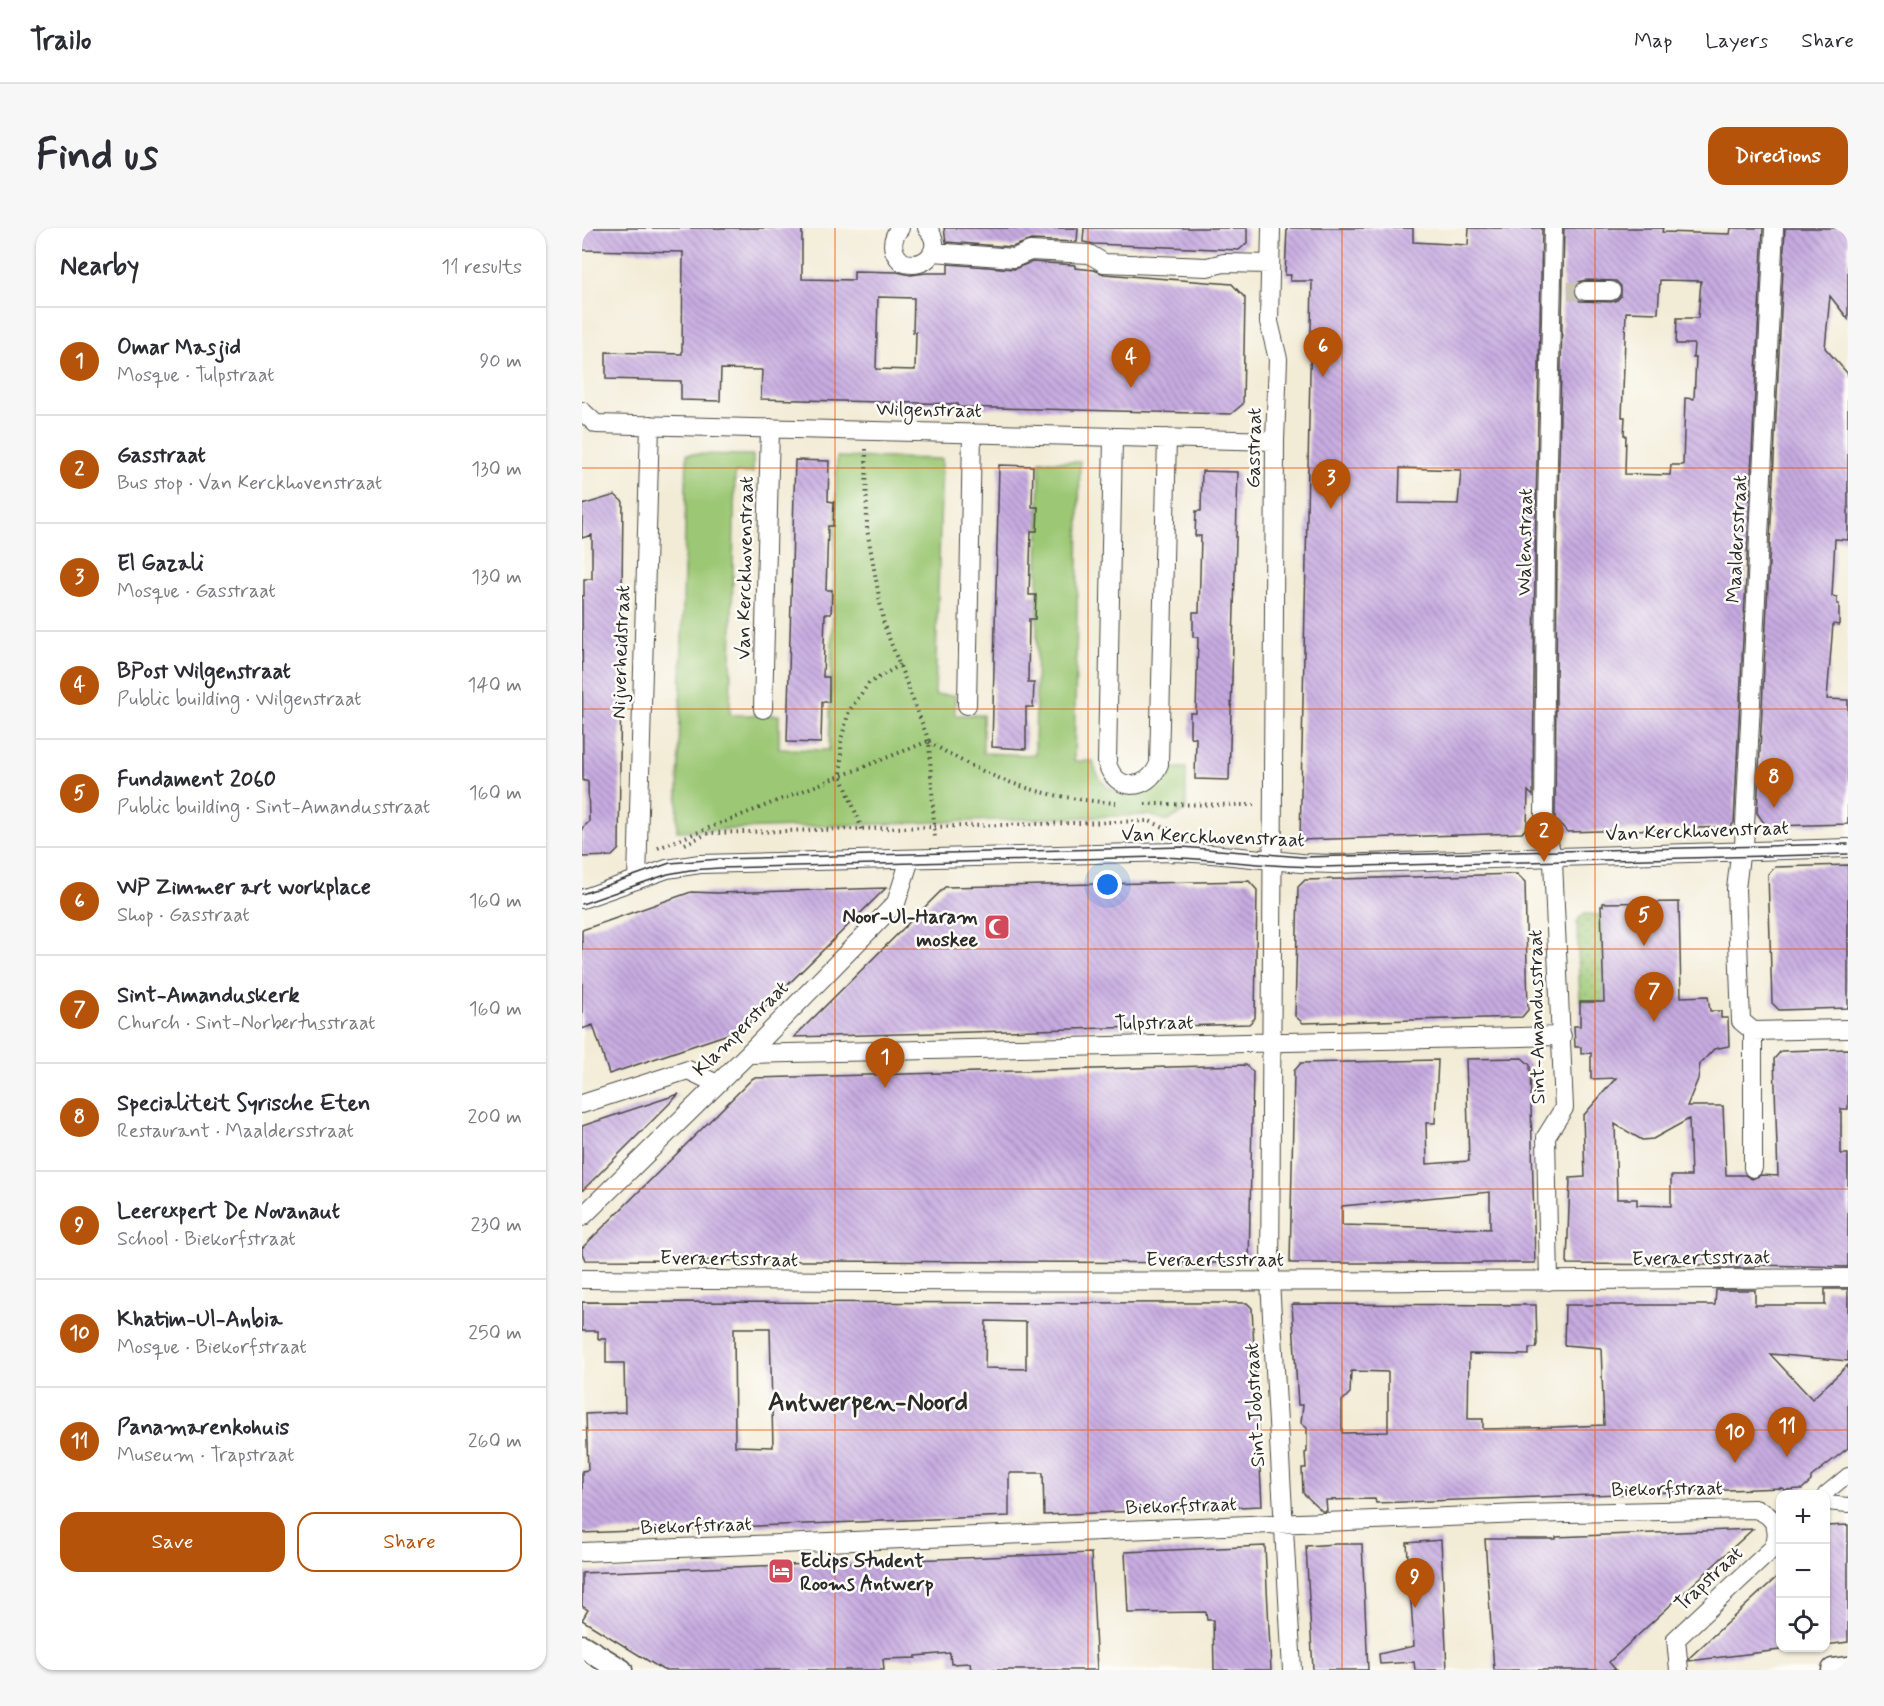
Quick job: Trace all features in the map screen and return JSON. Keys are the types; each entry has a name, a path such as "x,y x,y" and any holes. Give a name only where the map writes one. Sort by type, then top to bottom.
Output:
{"street":[{"path":"900,228 893,237 892,244 897,257 902,262 916,265 929,258 933,252 934,239 927,228"},
{"name":"Gasstraat","path":"1270,1281 1275,441 1278,359 1269,322 1271,228"},
{"name":"Walenstraat","path":"1553,228 1569,291 1546,542 1544,819 1553,857"},
{"name":"Maaldersstraat","path":"1753,1031 1741,1021 1736,889 1744,846 1774,228"},
{"path":"933,252 1014,258 1030,251 1089,254 1104,263 1173,266 1207,267 1224,263 1270,264"},
{"path":"1569,291 1611,291"},
{"path":"582,411 589,423"},
{"name":"Wilgenstraat","path":"589,423 1275,441"},
{"name":"Nijverheidstraat","path":"637,880 650,425"},
{"name":"Van Kerckhovenstraat","path":"763,709 770,428"},
{"path":"967,705 972,433"},
{"path":"1113,436 1107,763 1115,779 1132,785 1148,781 1155,774 1159,764 1167,438"},
{"name":"Van Kerckhovenstraat","path":"582,899 667,869 690,865 1174,852 1334,864 1848,848"},
{"name":"Sint-Amandusstraat","path":"1549,1281 1546,1137 1564,1108 1553,857"},
{"name":"Klamperstraat","path":"582,1217 748,1054 896,903 910,859"},
{"path":"1753,1168 1753,1031 1848,1029"},
{"name":"Tulpstraat","path":"748,1054 1562,1036"},
{"path":"582,1104 688,1070 717,1084"},
{"name":"Everaertsstraat","path":"582,1279 887,1282 1848,1278"},
{"name":"Sint-Jobstraat","path":"1270,1281 1292,1670"},
{"path":"1830,1490 1848,1474"},
{"path":"1830,1503 1848,1505"},
{"name":"Biekorfstraat","path":"582,1552 1521,1514 1755,1509 1776,1521"},
{"name":"Trapstraat","path":"1679,1670 1676,1639 1773,1548 1776,1539"},
{"path":"582,1646 621,1670"},
{"path":"1833,1670 1848,1668"}],"path":[{"path":"865,430 867,529 884,625 929,741 936,858"},
{"path":"862,829 842,775 840,740 849,711 868,683 900,665"},
{"path":"638,856 929,741"},
{"path":"929,741 960,761 991,776 1029,790 1076,800 1127,804"},
{"path":"1137,804 1273,806"},
{"path":"679,847 709,833 1149,821 1180,835"}],"green space":[{"path":"687,454 753,455 753,473 735,473 730,715 779,715 779,749 829,750 837,457 942,459 935,695 955,695 955,715 983,715 983,753 1035,755 1040,461 1080,462 1074,761 1093,761 1098,775 1106,785 1116,792 1128,794 1140,793 1152,788 1171,768 1186,768 1186,810 1168,821 1149,815 677,831"},
{"path":"1585,914 1601,915 1604,1002 1580,1002 1577,923"}],"building":[{"path":"582,228 802,228 802,279 854,280 854,271 897,272 911,275 948,273 948,264 1014,269 1032,262 1075,265 1075,268 1094,270 1104,274 1232,284 1245,298 1243,404 1231,414 761,399 762,370 721,369 720,401 681,400 681,381 606,379 606,352 682,354 683,252 582,250","holes":["878,297 914,298 915,370 876,369"]},
{"path":"944,228 1078,228 1077,242 1031,240 1012,247 946,242"},
{"path":"1084,228 1247,228 1247,243 1239,250 1094,244 1083,242"},
{"path":"1287,228 1413,228 1413,242 1468,245 1469,228 1542,228 1535,554 1533,796 1528,791 1527,827 1522,833 1300,840 1312,281 1290,281 1291,275 1285,275","holes":["1400,468 1461,470 1458,504 1399,503"]},
{"path":"1564,228 1663,228 1662,232 1730,234 1731,228 1763,228 1734,823 1730,827 1568,832 1555,819 1557,554","holes":["1585,280 1616,281 1621,286 1621,296 1611,302 1580,301 1575,296 1574,290 1579,282","1660,280 1701,281 1698,318 1677,318 1676,344 1694,344 1693,358 1696,358 1694,399 1685,398 1683,465 1671,465 1670,475 1625,474 1626,435 1624,435 1625,417 1622,417 1626,312 1658,313"]},
{"path":"1785,228 1848,228 1848,319 1830,296 1825,348 1848,374 1848,540 1835,539 1832,596 1837,597 1837,604 1839,604 1839,625 1833,624 1827,699 1848,700 1848,824 1766,826 1757,813"},
{"path":"795,460 829,461 828,501 834,502 833,526 828,526 826,590 832,590 831,614 825,614 823,677 829,677 829,702 822,702 821,743 787,742"},
{"path":"999,465 1033,466 1032,507 1038,507 1037,531 1031,531 1029,595 1036,595 1035,619 1029,619 1028,683 1034,683 1033,707 1026,707 1026,749 992,747"},
{"path":"1202,471 1238,472 1229,780 1195,779 1196,738 1190,737 1190,713 1196,713 1198,637 1193,637 1193,612 1199,612 1201,536 1195,536 1196,511 1201,511"},
{"path":"615,495 623,502 619,849 612,856 582,857 582,828 589,822 588,781 583,781 582,596 584,596 584,579 592,579 592,535 582,538 582,505"},
{"path":"1848,865 1848,1008 1779,1010 1772,1003 1768,874 1775,867"},
{"path":"1517,874 1525,882 1528,1010 1522,1017 1303,1023 1295,1016 1298,887 1305,880"},
{"path":"1249,881 1257,890 1255,1018 1249,1024 794,1037 945,887"},
{"path":"886,888 743,1029 609,1074 593,1025 582,1029 582,930 691,892"},
{"path":"1679,902 1681,997 1708,996 1710,1011 1721,1011 1721,1018 1728,1018 1729,1046 1714,1049 1700,1064 1698,1079 1687,1106 1723,1106 1726,1175 1745,1175 1752,1179 1761,1175 1778,1176 1774,1059 1781,1051 1848,1049 1848,1109 1841,1109 1841,1154 1848,1154 1848,1267 1755,1265 1755,1268 1716,1268 1716,1265 1567,1264 1570,1178 1585,1177 1583,1116 1616,1078 1591,1079 1591,1053 1581,1054 1581,1047 1575,1047 1574,1026 1580,1026 1580,1002 1604,1002 1601,906 1603,903","holes":["1689,1119 1691,1176 1671,1176 1671,1206 1637,1205 1637,1199 1617,1199 1615,1124 1642,1140 1653,1139"]},
{"path":"1522,1058 1530,1065 1535,1263 1290,1263 1294,1071 1301,1063 1438,1060 1435,1123 1426,1123 1427,1164 1469,1161 1466,1059","holes":["1490,1192 1490,1229 1342,1225 1342,1206"]},
{"path":"1246,1065 1253,1072 1249,1263 585,1260 582,1253 582,1248 753,1078"},
{"path":"679,1094 582,1191 582,1126"},
{"path":"1825,1289 1848,1289 1848,1361 1770,1354 1812,1399 1848,1365 1848,1448 1811,1477 1811,1481 1802,1489 1376,1503 1375,1499 1326,1500 1327,1511 1322,1511 1303,1493 1302,1468 1306,1468 1307,1428 1301,1423 1303,1405 1298,1405 1292,1304 1536,1305 1537,1344 1536,1348 1529,1348 1529,1355 1469,1354 1468,1419 1483,1419 1483,1429 1604,1425 1601,1348 1564,1345 1565,1305 1715,1305 1716,1290 1755,1290 1755,1305 1825,1305","holes":["1351,1371 1388,1372 1388,1432 1342,1433 1342,1401 1350,1393"]},
{"path":"582,1302 1247,1303 1252,1308 1262,1506 1044,1515 1043,1473 1009,1473 1009,1516 582,1533 582,1471 588,1470 586,1414 625,1412 624,1363 606,1363 606,1339 598,1339 598,1331 582,1331","holes":["986,1321 1026,1322 1026,1369 985,1368","734,1328 770,1328 773,1447 735,1446"]},
{"path":"1848,1525 1848,1642 1830,1644 1830,1544 1830,1526"},
{"path":"1753,1529 1609,1662 1616,1670 1494,1670 1485,1539 1556,1539 1556,1537"},
{"path":"1441,1540 1447,1670 1415,1670 1414,1662 1380,1664 1379,1654 1414,1646 1407,1543"},
{"path":"1362,1544 1368,1670 1313,1670 1306,1546"},
{"path":"1265,1546 1271,1670 1214,1670 1213,1620 1207,1620 1206,1612 1128,1613 1125,1552"},
{"path":"1091,1553 1097,1670 971,1670 970,1663 951,1664 950,1653 916,1656 916,1658 883,1659 884,1670 663,1670 582,1620 588,1610 582,1606 582,1573"},
{"path":"1776,1578 1776,1650 1689,1661 1689,1658"}],"tunnel":[{"path":"1568,291 1585,291"}],"tram line":[{"path":"582,894 670,863 720,859 1182,847 1302,857 1848,844"},
{"path":"582,904 668,874 720,868 1158,857 1320,867 1848,854"}],"place":[{"name":"WP Zimmer art workplace","path":"1323,377"},
{"name":"BPost Wilgenstraat","path":"1131,388"},
{"name":"El Gazali","path":"1331,509"},
{"name":"Specialiteit Syrische Eten","path":"1774,808"},
{"name":"Gasstraat","path":"1544,862"},
{"name":"Noor-Ul-Haram moskee","path":"997,927"},
{"name":"Fundament 2060","path":"1644,946"},
{"name":"Sint-Amanduskerk","path":"1654,1022"},
{"name":"Omar Masjid","path":"885,1088"},
{"name":"Panamarenkohuis","path":"1787,1457"},
{"name":"Khatim-Ul-Anbia","path":"1735,1463"},
{"name":"Eclips Student Rooms Antwerp","path":"781,1571"},
{"name":"Leerexpert De Novanaut","path":"1415,1608"}],"district":[{"name":"Antwerpen-Noord","path":"868,1401"}]}
